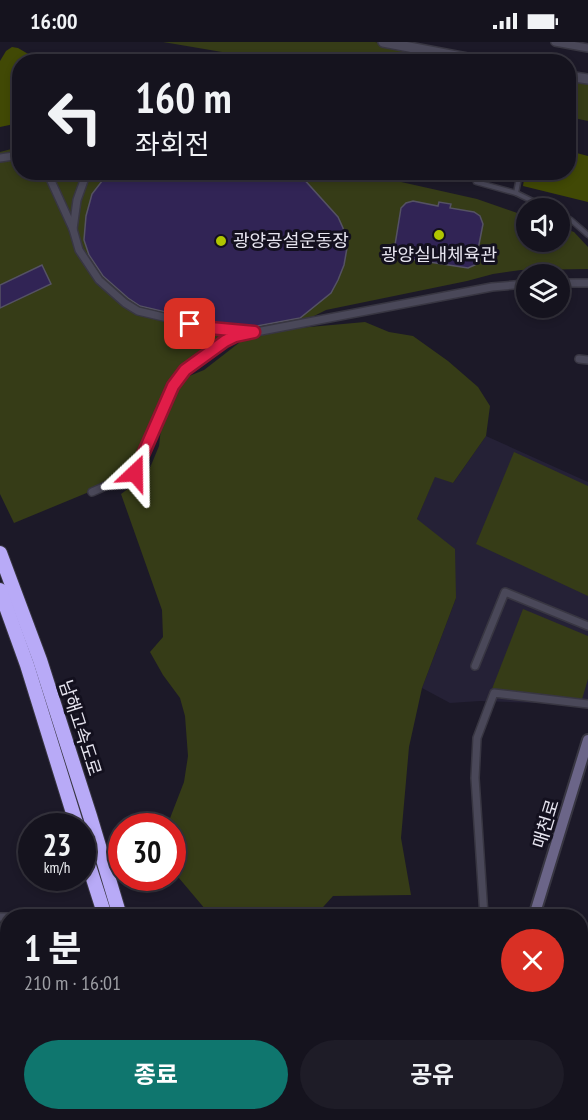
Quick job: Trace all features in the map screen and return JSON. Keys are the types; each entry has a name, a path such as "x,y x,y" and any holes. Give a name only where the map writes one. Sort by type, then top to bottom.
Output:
{"highway":[{"name":"남해고속도로","path":"0,553 39,660 118,909"},
{"name":"남해고속도로","path":"0,590 27,665 73,813"},
{"path":"96,888 103,909"}],"main road":[{"name":"매천로","path":"536,909 588,740"}],"street":[{"path":"383,42 413,45 453,54"},
{"path":"556,42 588,48"},
{"path":"51,180 73,229 79,250 99,280 118,298 138,311 210,328 254,332"},
{"path":"73,229 77,200 84,180"},
{"path":"570,283 588,283"},
{"path":"92,492 135,473 173,386 185,370 235,336 492,286 516,285"},
{"path":"579,358 588,360"},
{"path":"475,666 505,592 588,626"},
{"path":"484,909 476,768 477,738 494,693 588,704"}],"lane":[{"path":"516,193 518,180"},
{"path":"476,182 526,198"},
{"path":"570,219 588,235"}],"shaded area":[{"path":"163,42 375,42 440,54 234,54"},
{"path":"12,47 28,54 12,54 12,124 0,127 0,61 6,51"},
{"path":"576,80 588,82 588,121 576,118"},
{"path":"12,149 12,180 392,180 477,199 516,213 516,252 570,252 570,231 588,247 588,269 570,269 570,264 516,264 516,271 326,310 298,324 246,330 183,364 169,395 177,381 204,370 253,332 365,322 389,332 413,336 448,361 478,387 490,406 486,436 453,483 435,477 417,519 455,549 456,598 422,688 409,747 401,838 411,895 333,896 321,909 205,909 186,886 186,813 172,813 184,782 188,756 185,716 180,698 150,652 163,637 162,610 121,494 147,475 159,446 163,411 135,473 14,523 0,494 0,152"},
{"path":"576,153 588,156 588,202 523,186 524,180 576,180"},
{"path":"486,436 588,482 588,705 480,701 450,703 422,688 456,598 417,519 435,476 453,483"},
{"path":"514,452 588,486 588,596 476,544"},
{"path":"523,609 588,636 588,679 580,706 490,694"}],"building":[{"name":"광양공설운동장","path":"103,180 305,180 338,217 347,248 344,265 331,293 300,318 257,326 208,322 140,306 103,276 89,255 84,240 86,216 92,194"},
{"name":"광양실내체육관","path":"413,201 438,206 439,202 451,204 450,208 474,212 480,216 483,224 475,265 468,268 403,258 398,255 395,245 401,208"},
{"path":"42,265 51,284 0,308 0,285"}],"place":[{"name":"광양실내체육관","path":"439,235"},
{"name":"광양공설운동장","path":"221,241"}],"route":[{"path":"135,473 173,386 185,370 225,341 235,336 254,332 190,324"}]}
